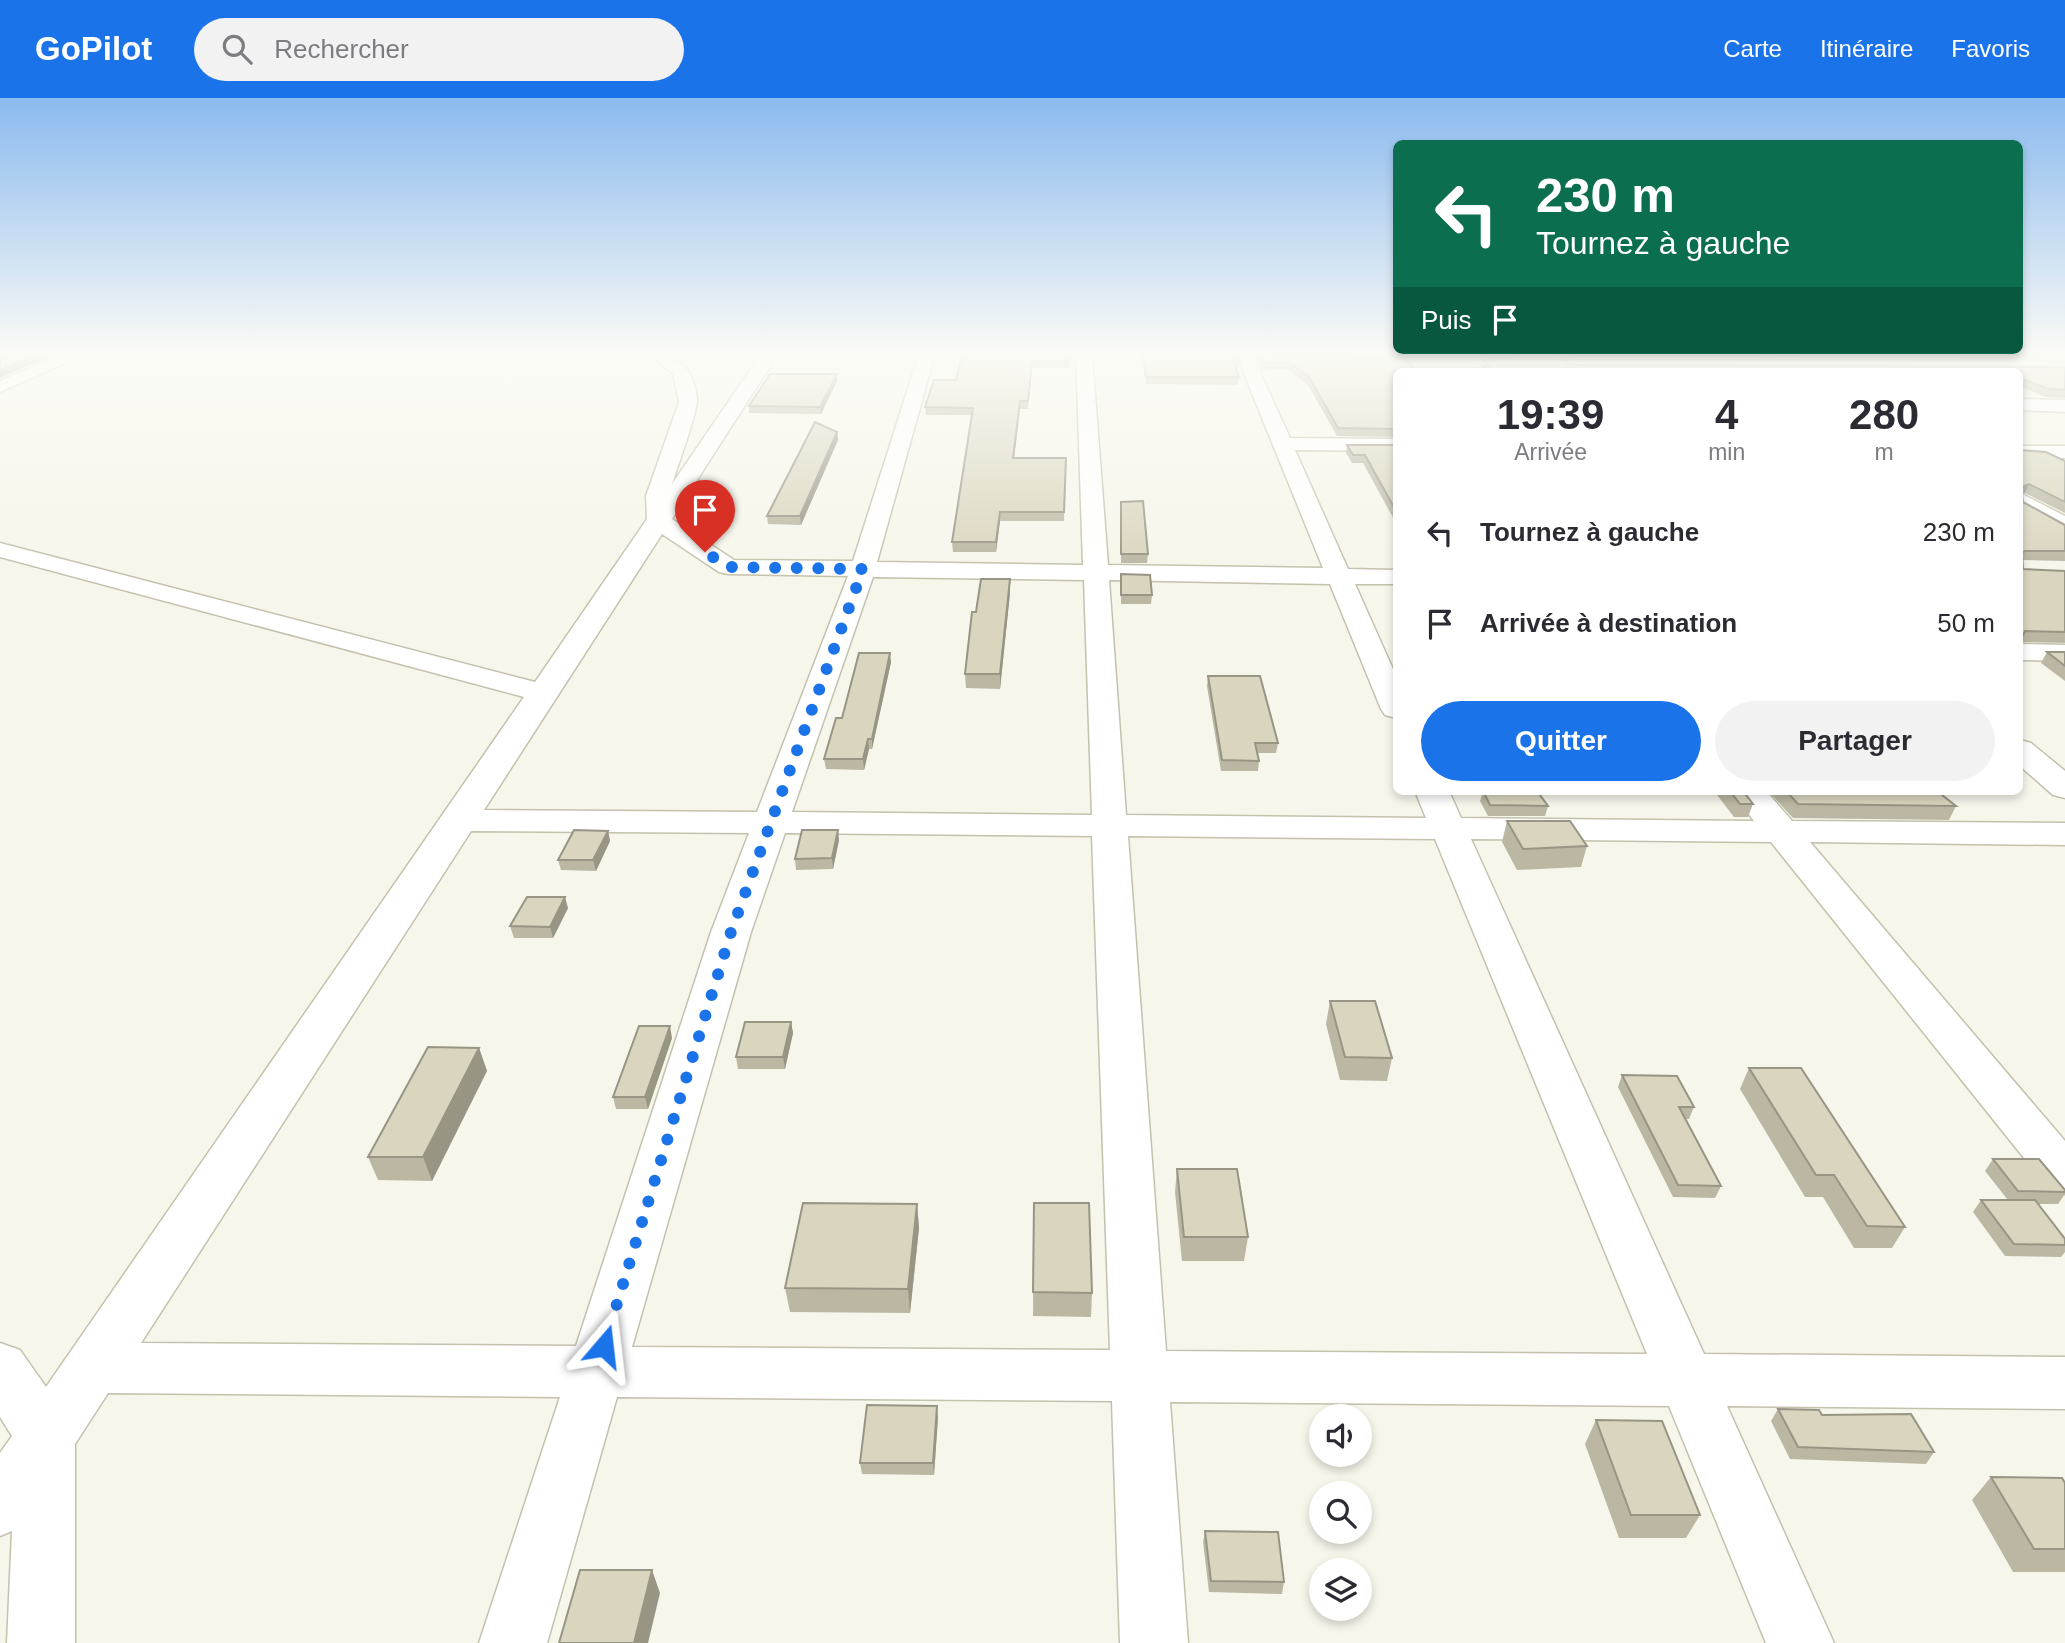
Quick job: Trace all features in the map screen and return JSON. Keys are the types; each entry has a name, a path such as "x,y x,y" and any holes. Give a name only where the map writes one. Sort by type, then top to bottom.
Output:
{"street":[{"path":"659,521 657,496 680,426"},
{"path":"0,1506 722,426"},
{"path":"513,1643 731,932 863,569 906,426"},
{"path":"1088,426 1154,1643"},
{"path":"1274,426 1393,702"},
{"path":"2023,440 2055,452"},
{"path":"1282,444 1393,445"},
{"path":"2023,452 2055,452"},
{"path":"2023,502 2065,502"},
{"path":"2023,503 2065,526"},
{"path":"659,521 728,567 1393,577"},
{"path":"0,550 543,693"},
{"path":"2023,652 2065,653"},
{"path":"2040,758 2065,788"},
{"path":"1751,795 2065,1175"},
{"path":"459,820 1109,826 1440,810 1781,832 2065,834"},
{"path":"1440,810 1800,1643"},
{"path":"0,1368 46,1437 41,1643"},
{"path":"92,1368 2065,1383"}],"building":[{"path":"813,426 824,426 837,432 800,516 767,516"},
{"path":"970,426 1017,426 1013,458 1066,458 1064,512 1000,512 996,542 952,542"},
{"path":"1337,426 1393,426 1393,429"},
{"path":"1347,445 1393,445 1393,506 1365,455 1353,455"},
{"path":"2023,450 2046,452 2065,461 2065,502 2029,484 2023,486"},
{"path":"1143,501 1148,554 1121,554 1121,502"},
{"path":"2023,502 2065,525 2065,551 2023,552"},
{"path":"2023,569 2065,571 2065,632 2025,631 2023,635"},
{"path":"1121,574 1150,575 1152,595 1121,595"},
{"path":"981,579 1010,579 1000,674 965,674 972,612 976,612"},
{"path":"2047,652 2065,652 2065,666"},
{"path":"859,653 890,653 872,739 868,739 863,759 824,759 836,718 842,718"},
{"path":"1208,676 1260,676 1278,743 1255,743 1259,761 1222,760"},
{"path":"1485,795 1540,795 1548,806 1490,805"},
{"path":"1733,795 1746,795 1753,804 1740,804"},
{"path":"1790,795 1942,795 1956,806 1798,804"},
{"path":"1507,821 1570,821 1587,846 1523,849"},
{"path":"574,830 608,831 593,860 558,860"},
{"path":"802,830 838,830 832,858 795,859"},
{"path":"527,897 565,897 550,927 510,926"},
{"path":"1330,1001 1375,1001 1392,1058 1345,1057"},
{"path":"745,1022 791,1022 783,1057 736,1057"},
{"path":"639,1026 670,1026 645,1097 613,1097"},
{"path":"428,1047 479,1048 423,1157 368,1157"},
{"path":"1749,1068 1801,1068 1905,1227 1867,1226 1834,1175 1816,1175"},
{"path":"1622,1075 1677,1076 1694,1107 1679,1107 1721,1186 1678,1185"},
{"path":"1993,1159 2039,1159 2065,1192 2018,1191"},
{"path":"1177,1169 1237,1169 1248,1237 1184,1237"},
{"path":"1981,1200 2035,1200 2065,1239 2065,1245 2014,1244"},
{"path":"803,1203 917,1204 908,1289 785,1288"},
{"path":"1034,1203 1089,1203 1092,1293 1033,1292"},
{"path":"867,1405 937,1406 933,1463 860,1463"},
{"path":"1778,1409 1819,1410 1822,1415 1911,1414 1934,1452 1798,1447"},
{"path":"1596,1420 1662,1421 1700,1515 1631,1515"},
{"path":"1991,1477 2062,1478 2065,1483 2065,1549 2034,1549"},
{"path":"1205,1531 1278,1532 1284,1582 1211,1581"},
{"path":"580,1570 652,1570 634,1643 559,1643"}],"route":[{"path":"604,1346 731,932 863,569 728,567 705,552"}]}
